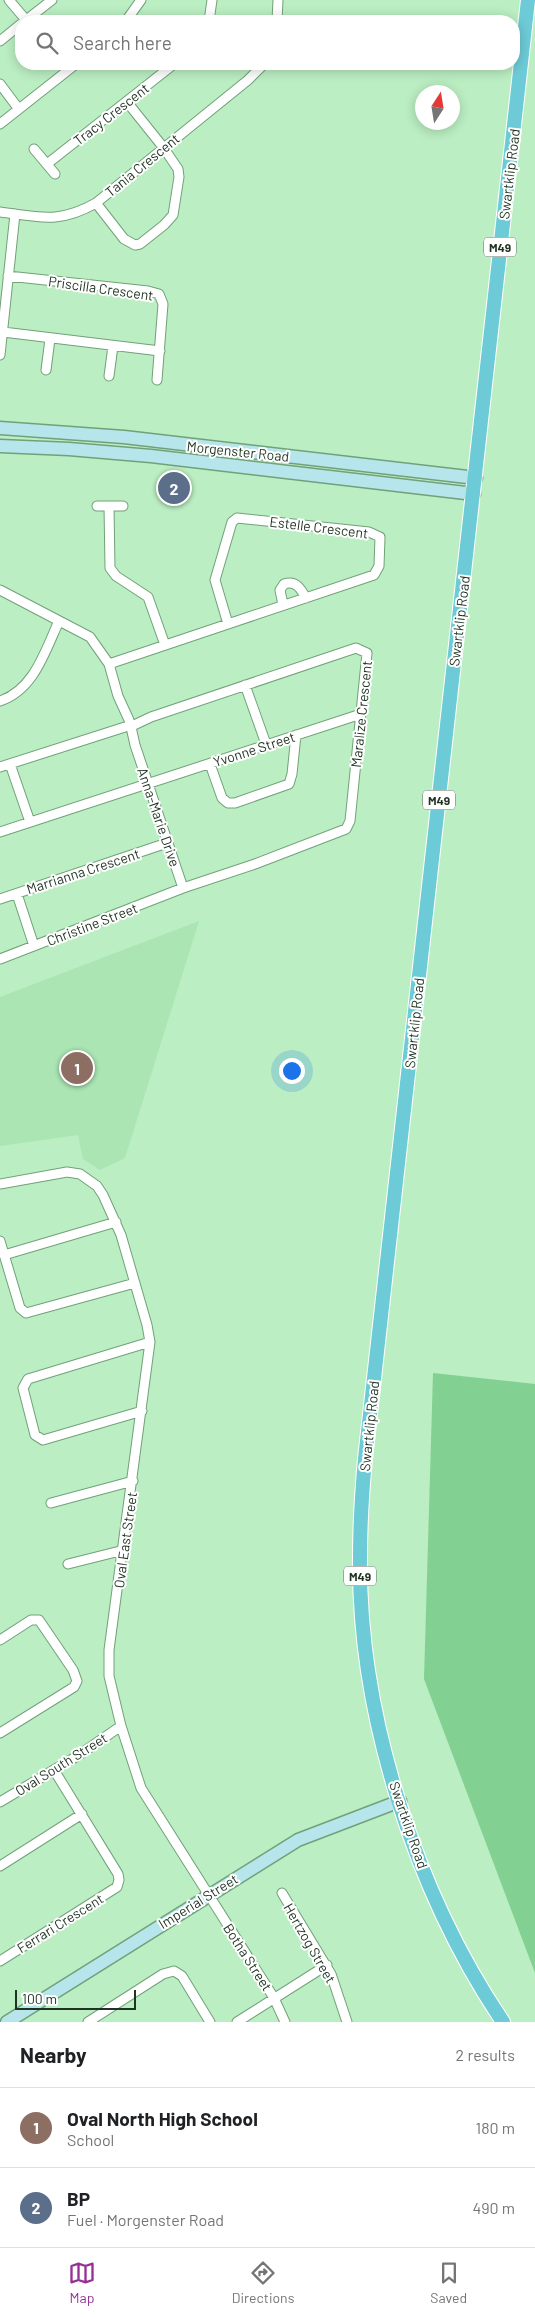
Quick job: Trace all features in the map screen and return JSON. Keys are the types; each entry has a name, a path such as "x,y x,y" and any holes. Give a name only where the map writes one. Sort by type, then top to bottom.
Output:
{"main road":[{"name":"Swartklip Road","path":"503,2022 484,1995 442,1912 424,1870 400,1801 377,1719 365,1640 360,1558 363,1485 528,0"},
{"name":"Morgenster Road","path":"0,428 124,438 476,478"},
{"name":"Morgenster Road","path":"0,446 151,456 474,494"},
{"name":"Imperial Street","path":"7,2022 209,1894 310,1834 400,1801"}],"street":[{"path":"9,0 19,15"},
{"path":"33,15 52,0"},
{"path":"130,15 141,0"},
{"path":"211,15 212,0"},
{"path":"277,15 278,0"},
{"path":"0,41 15,29"},
{"path":"0,124 68,70"},
{"name":"Tracy Crescent","path":"47,164 167,70"},
{"name":"Tania Crescent","path":"0,212 63,218 77,214 96,203 258,70"},
{"path":"0,84 18,108"},
{"path":"96,203 130,245 140,244 164,225 174,210 179,177 178,169 164,148 127,102"},
{"path":"34,149 55,174"},
{"path":"0,355 15,214"},
{"name":"Priscilla Crescent","path":"8,276 148,291 159,294 163,304 160,351"},
{"path":"3,332 160,351 157,380"},
{"path":"46,370 50,339"},
{"path":"109,376 113,346"},
{"path":"97,506 123,506"},
{"path":"109,506 109,564 112,572 148,597 165,646"},
{"name":"Estelle Crescent","path":"109,664 374,575 379,566 380,537 369,532 237,518 232,522 215,580 228,624"},
{"path":"283,605 280,590 284,584 291,582 297,585 306,598"},
{"name":"Anna-Marie Drive","path":"1,594 90,637 109,664 166,843 183,888"},
{"path":"0,701 15,695 28,683 59,621"},
{"name":"Maralize Crescent","path":"0,767 359,648 366,652 368,658 350,821 346,828 255,864 183,888"},
{"path":"246,685 266,744"},
{"name":"Yvonne Street","path":"147,783 362,714"},
{"path":"210,764 222,798 228,803 235,804 289,784 292,774 296,735"},
{"path":"10,764 30,822"},
{"path":"0,832 147,783"},
{"name":"Marrianna Crescent","path":"0,899 166,843"},
{"name":"Christine Street","path":"0,960 183,888"},
{"path":"17,894 34,946"},
{"name":"Oval East Street","path":"0,1184 66,1172 87,1178 104,1194 116,1222 135,1283 150,1342 134,1481 108,1669 121,1726 141,1788 209,1894"},
{"path":"4,1254 116,1222"},
{"path":"0,1241 20,1308 26,1313 135,1283"},
{"path":"142,1411 42,1440 35,1435 23,1388 28,1379 150,1342"},
{"path":"51,1503 134,1481"},
{"path":"68,1564 124,1550"},
{"path":"0,1640 31,1620 39,1620 73,1670 77,1681 74,1687 0,1733"},
{"name":"Oval South Street","path":"0,1802 54,1770 121,1726"},
{"path":"0,1866 82,1814 54,1770"},
{"name":"Ferrari Crescent","path":"0,1961 117,1887 119,1883 118,1874 82,1814"},
{"name":"Hertzog Street","path":"282,1893 327,1965 334,1980 347,2022"},
{"name":"Botha Street","path":"209,1894 215,1908 274,1998 285,2022"},
{"path":"237,2022 327,1965"},
{"path":"88,2022 164,1974 174,1971 182,1976 210,2022"}],"shaded area":[{"path":"199,921 125,1158 100,1170 83,1159 78,1135 0,1146 0,997"},
{"path":"433,1373 535,1384 535,1973 424,1679"}],"place":[{"name":"BP","path":"174,488"},
{"name":"Oval North High School","path":"77,1068"}]}
